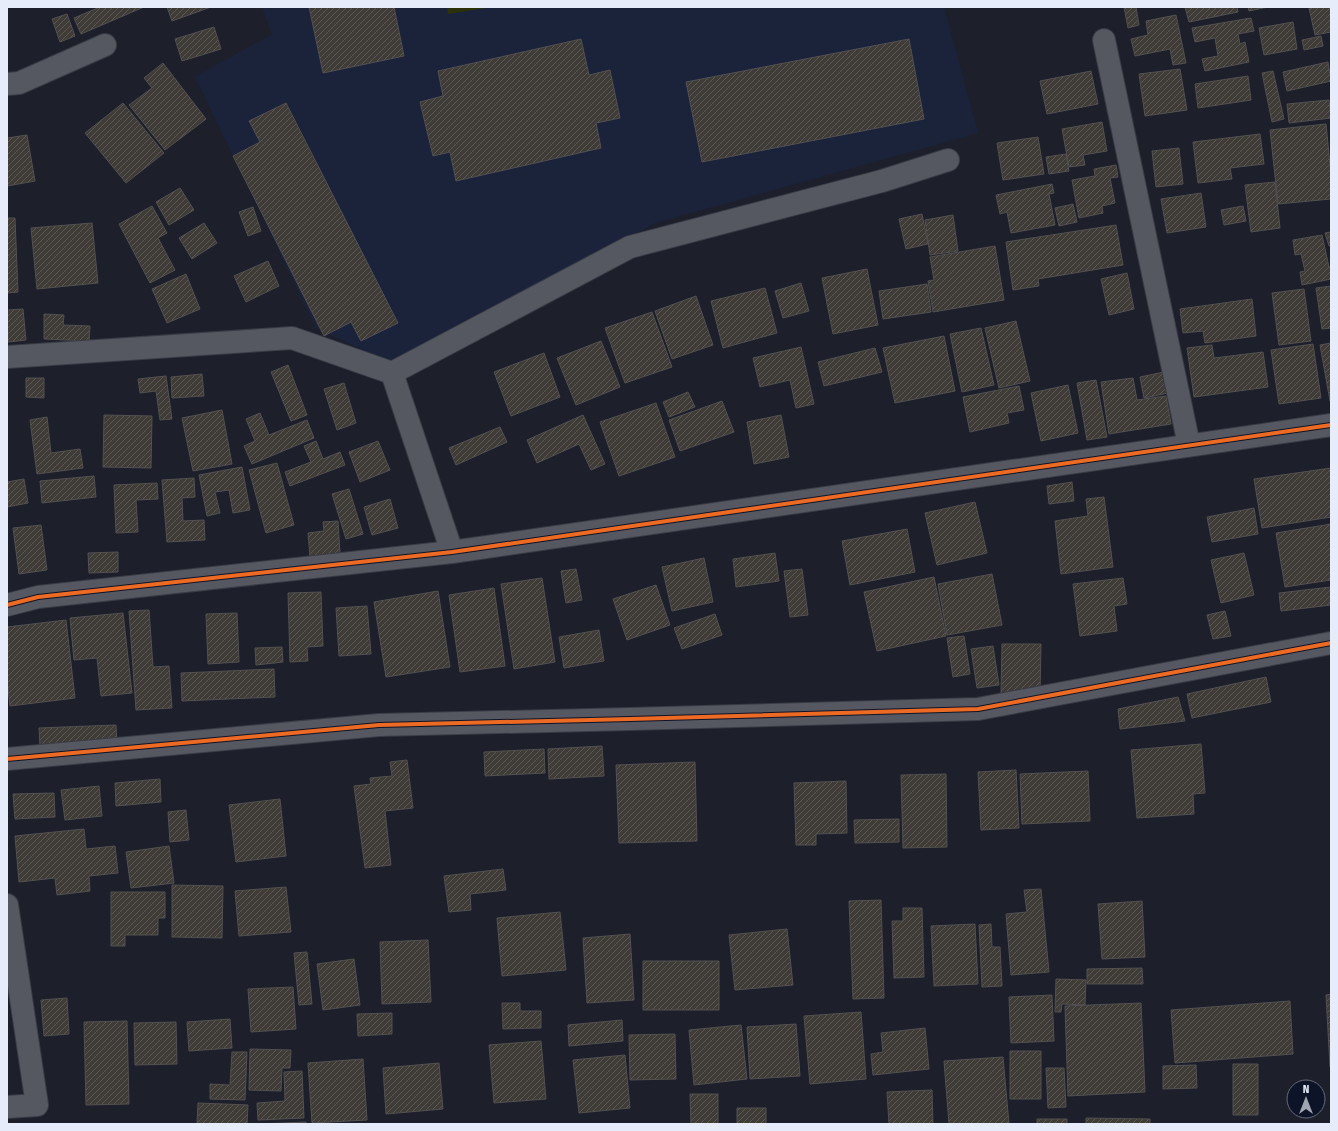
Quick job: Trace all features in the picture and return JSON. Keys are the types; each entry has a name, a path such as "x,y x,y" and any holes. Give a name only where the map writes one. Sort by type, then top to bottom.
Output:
{"street":[{"path":"1104,40 1189,445"},
{"path":"7,84 19,83 105,45"},
{"path":"7,358 292,338 392,373 630,247 882,181 948,160"},
{"path":"392,373 452,552"},
{"path":"7,605 38,597 452,552 1331,425"},
{"path":"7,759 379,724 978,709 1331,643"},
{"path":"7,905 37,1105 7,1107"}],"shaded area":[{"path":"262,7 944,7 978,133 655,223 445,337 399,367 316,328 195,77 272,34"}],"green space":[{"path":"447,7 492,7 448,14"}],"building":[{"path":"100,7 144,7 81,34 74,18"},
{"path":"167,7 211,7 172,21"},
{"path":"309,7 394,7 404,56 323,73"},
{"path":"1124,7 1136,7 1139,25 1128,28"},
{"path":"1185,7 1237,7 1238,12 1189,22"},
{"path":"1248,7 1268,7 1249,11"},
{"path":"1330,7 1331,32 1315,35 1309,8"},
{"path":"67,14 75,36 60,42 52,19"},
{"path":"1176,15 1186,63 1173,65 1170,49 1135,56 1131,39 1148,35 1146,21"},
{"path":"1251,18 1254,31 1238,34 1240,44 1245,42 1249,62 1205,71 1202,59 1218,56 1215,38 1195,42 1192,28"},
{"path":"1293,22 1297,49 1264,55 1259,28"},
{"path":"214,27 221,49 182,61 175,39"},
{"path":"1321,36 1323,46 1304,50 1302,40"},
{"path":"581,39 589,75 610,70 620,118 596,123 601,148 456,181 450,152 433,156 420,102 443,96 438,71"},
{"path":"909,39 924,119 702,162 686,82"},
{"path":"1328,62 1331,81 1287,91 1283,72"},
{"path":"163,63 206,119 165,150 129,105 152,88 144,78"},
{"path":"1180,69 1187,110 1145,116 1139,74"},
{"path":"1091,71 1098,104 1047,114 1040,81"},
{"path":"1273,71 1284,119 1272,122 1262,73"},
{"path":"1248,76 1251,100 1198,108 1195,84"},
{"path":"1329,100 1331,118 1289,123 1287,104"},
{"path":"123,103 164,153 126,183 85,133"},
{"path":"286,103 398,323 361,341 351,322 324,336 233,156 260,142 249,121"},
{"path":"1102,122 1107,151 1083,155 1085,165 1069,167 1062,129"},
{"path":"1326,124 1331,175 1331,199 1278,204 1270,130"},
{"path":"1260,134 1264,164 1230,168 1232,179 1198,183 1193,142"},
{"path":"27,135 35,181 7,186 7,138"},
{"path":"1038,137 1044,174 1003,180 997,143"},
{"path":"1179,148 1183,184 1156,187 1152,151"},
{"path":"1066,154 1069,171 1049,174 1046,157"},
{"path":"1116,165 1118,177 1110,178 1115,203 1102,206 1103,213 1079,218 1072,180 1095,176 1094,169"},
{"path":"1275,182 1280,228 1251,232 1245,185"},
{"path":"1052,184 1054,193 1049,194 1055,225 1011,233 1007,212 1000,214 996,195"},
{"path":"180,188 194,210 169,225 156,202"},
{"path":"1201,193 1206,227 1167,233 1161,199"},
{"path":"1073,204 1077,222 1059,226 1055,208"},
{"path":"152,206 167,233 158,238 175,270 150,283 119,224"},
{"path":"1243,206 1246,221 1224,225 1221,210"},
{"path":"253,207 261,231 248,236 239,212"},
{"path":"922,214 928,244 906,249 899,219"},
{"path":"953,215 958,251 930,255 925,220"},
{"path":"7,218 15,218 18,292 7,293"},
{"path":"92,223 98,283 37,289 31,228"},
{"path":"204,223 217,243 192,259 179,238"},
{"path":"1116,225 1123,265 1038,279 1039,286 1013,290 1006,242"},
{"path":"1331,232 1331,245 1329,246 1325,233"},
{"path":"1322,235 1329,267 1331,266 1331,279 1302,285 1300,272 1305,271 1301,254 1295,255 1293,240"},
{"path":"995,246 1004,300 933,312 928,281 934,280 930,257"},
{"path":"268,261 279,286 246,302 234,276"},
{"path":"867,269 878,325 833,334 822,278"},
{"path":"1127,273 1134,309 1109,315 1101,279"},
{"path":"186,274 200,309 167,323 152,289"},
{"path":"801,283 809,311 783,318 775,291"},
{"path":"927,284 931,312 883,319 879,291"},
{"path":"1331,286 1331,328 1322,329 1316,288"},
{"path":"765,288 777,333 723,348 711,301"},
{"path":"1304,289 1311,341 1279,345 1272,293"},
{"path":"696,296 713,345 672,359 655,311"},
{"path":"1252,299 1256,336 1205,343 1203,331 1183,333 1180,309"},
{"path":"23,309 26,340 8,342 7,310"},
{"path":"652,312 672,367 625,383 605,328"},
{"path":"44,314 64,315 63,325 90,326 89,341 44,339"},
{"path":"1016,321 1030,381 999,388 985,328"},
{"path":"981,328 994,385 962,392 950,334"},
{"path":"944,336 955,391 895,403 883,348"},
{"path":"601,341 620,387 576,405 557,358"},
{"path":"1331,343 1331,400 1330,401 1320,345"},
{"path":"1313,344 1321,398 1279,404 1271,350"},
{"path":"1212,345 1214,358 1263,352 1268,387 1194,397 1187,348"},
{"path":"801,347 814,404 796,408 790,380 760,387 753,358"},
{"path":"875,348 882,372 824,386 818,362"},
{"path":"544,353 560,397 511,416 494,372"},
{"path":"288,365 307,415 291,421 271,372"},
{"path":"1164,372 1168,393 1144,398 1140,377"},
{"path":"202,374 204,396 172,398 171,377"},
{"path":"166,376 172,419 160,420 156,391 140,393 138,379"},
{"path":"26,378 44,378 44,398 26,397"},
{"path":"1133,378 1137,400 1166,396 1171,424 1109,434 1101,382"},
{"path":"1096,380 1107,437 1087,440 1077,383"},
{"path":"344,383 356,423 337,430 324,389"},
{"path":"1068,385 1078,433 1041,441 1031,393"},
{"path":"1019,386 1024,410 1007,413 1009,423 970,432 963,397"},
{"path":"688,392 695,407 669,417 663,402"},
{"path":"722,401 734,432 680,451 669,420"},
{"path":"656,403 675,457 619,476 600,422"},
{"path":"222,410 232,464 193,471 182,418"},
{"path":"260,413 269,435 307,420 314,438 252,464 244,446 255,441 246,419"},
{"path":"104,415 152,416 151,468 103,467"},
{"path":"583,415 605,464 591,470 579,444 537,463 527,440"},
{"path":"781,415 789,457 754,464 747,422"},
{"path":"47,417 51,453 80,449 83,468 37,474 30,420"},
{"path":"500,427 507,442 456,465 449,448"},
{"path":"316,441 323,459 340,452 345,465 290,486 285,472 311,462 304,446"},
{"path":"378,441 390,470 360,482 349,452"},
{"path":"277,463 294,525 266,533 249,470"},
{"path":"242,467 250,510 233,513 229,490 215,492 220,513 207,516 199,475"},
{"path":"1331,468 1331,517 1262,528 1254,479"},
{"path":"94,476 96,497 42,503 40,481"},
{"path":"194,478 195,497 182,498 183,521 204,520 205,540 167,542 162,480"},
{"path":"24,479 28,503 7,507 7,482"},
{"path":"1072,482 1074,501 1049,504 1047,486"},
{"path":"157,483 158,499 136,500 138,532 116,533 114,485"},
{"path":"349,489 363,534 346,539 332,494"},
{"path":"1104,497 1113,567 1061,574 1055,521 1088,516 1086,499"},
{"path":"390,499 398,528 372,535 364,507"},
{"path":"975,502 987,553 937,565 925,513"},
{"path":"1254,508 1258,534 1212,542 1207,517"},
{"path":"338,521 340,554 310,557 308,533 324,531 323,522"},
{"path":"1331,524 1331,580 1285,587 1276,533"},
{"path":"41,525 47,570 19,574 13,528"},
{"path":"907,529 915,572 850,585 842,541"},
{"path":"118,552 118,572 89,573 88,553"},
{"path":"775,553 779,581 736,587 733,559"},
{"path":"1244,553 1254,595 1221,603 1211,560"},
{"path":"704,558 713,602 672,611 662,567"},
{"path":"576,569 582,600 566,603 561,571"},
{"path":"802,569 808,615 790,617 784,571"},
{"path":"992,574 1002,625 947,635 938,584"},
{"path":"934,577 946,636 877,651 864,592"},
{"path":"542,578 555,662 514,669 501,584"},
{"path":"1123,578 1127,604 1114,606 1117,631 1080,636 1073,584"},
{"path":"656,585 670,625 627,640 613,599"},
{"path":"1331,587 1331,605 1281,611 1279,593"},
{"path":"494,588 505,666 460,672 449,595"},
{"path":"438,591 450,667 386,677 374,602"},
{"path":"321,592 323,646 307,647 308,661 290,662 288,593"},
{"path":"367,606 371,654 339,656 336,608"},
{"path":"149,610 153,667 169,666 172,708 136,710 129,611"},
{"path":"1225,611 1231,636 1213,639 1207,615"},
{"path":"123,613 132,693 101,696 97,658 74,660 70,618"},
{"path":"237,613 239,662 208,664 206,614"},
{"path":"715,614 722,635 682,649 674,628"},
{"path":"66,620 75,698 10,706 7,680 7,627"},
{"path":"599,630 604,661 564,668 559,637"},
{"path":"964,636 970,674 953,677 947,638"},
{"path":"1002,644 1041,644 1040,694 1001,693"},
{"path":"993,646 999,685 977,688 971,649"},
{"path":"282,647 283,662 256,665 255,648"},
{"path":"274,669 275,697 182,701 181,673"},
{"path":"1266,677 1271,702 1192,718 1187,694"},
{"path":"1178,697 1185,721 1120,729 1118,709"},
{"path":"116,725 117,744 40,746 39,728"},
{"path":"1201,744 1205,793 1193,794 1194,814 1137,818 1131,750"},
{"path":"602,746 604,776 549,779 548,749"},
{"path":"544,749 545,773 485,776 484,752"},
{"path":"407,760 413,808 385,811 391,865 365,868 354,786 371,784 370,778 392,776 390,762"},
{"path":"695,762 697,841 619,843 616,765"},
{"path":"1016,770 1019,828 981,830 978,772"},
{"path":"1088,771 1090,821 1022,824 1020,774"},
{"path":"946,774 947,847 903,848 901,775"},
{"path":"160,779 161,802 116,806 115,783"},
{"path":"846,781 847,833 816,834 816,845 796,845 794,783"},
{"path":"99,786 102,816 65,820 61,790"},
{"path":"54,793 55,817 15,819 13,794"},
{"path":"280,799 286,856 236,862 229,805"},
{"path":"186,810 189,840 170,842 168,812"},
{"path":"899,819 899,842 855,843 854,820"},
{"path":"84,829 86,849 115,846 118,873 89,876 90,891 57,895 55,878 19,882 15,836"},
{"path":"169,846 174,883 131,888 126,852"},
{"path":"503,869 506,890 470,894 471,910 449,912 444,876"},
{"path":"172,885 223,886 222,938 172,937"},
{"path":"286,887 291,932 239,936 235,891"},
{"path":"1041,889 1049,972 1011,975 1006,914 1027,912 1024,890"},
{"path":"111,892 165,892 165,918 158,918 158,935 125,935 125,946 111,946"},
{"path":"881,900 884,998 853,999 849,901"},
{"path":"1142,901 1145,957 1102,959 1098,904"},
{"path":"903,908 922,908 924,977 894,978 892,921 903,921"},
{"path":"560,912 566,970 502,976 497,918"},
{"path":"975,924 978,984 934,986 931,926"},
{"path":"991,924 992,947 1000,947 1002,986 982,987 979,925"},
{"path":"787,929 793,985 735,990 729,935"},
{"path":"630,934 634,1000 587,1003 583,938"},
{"path":"428,940 431,1002 382,1004 380,942"},
{"path":"307,952 312,1004 299,1005 294,953"},
{"path":"354,959 360,1005 323,1010 317,964"},
{"path":"643,961 719,961 719,1010 643,1010"},
{"path":"1142,968 1143,984 1087,984 1087,969"},
{"path":"1056,979 1086,980 1085,1005 1062,1004 1061,1012 1055,1012"},
{"path":"293,987 296,1029 251,1032 248,989"},
{"path":"1331,994 1331,1067 1330,1067 1326,995"},
{"path":"1052,995 1054,1041 1011,1043 1009,997"},
{"path":"67,998 69,1034 44,1036 41,1000"},
{"path":"1290,1001 1293,1054 1175,1063 1171,1010"},
{"path":"502,1003 520,1003 520,1011 541,1011 541,1028 503,1029"},
{"path":"1141,1003 1145,1092 1068,1096 1065,1006"},
{"path":"861,1012 866,1079 810,1084 804,1016"},
{"path":"392,1013 392,1034 358,1036 357,1014"},
{"path":"230,1019 232,1048 189,1051 187,1022"},
{"path":"622,1020 623,1041 569,1046 568,1025"},
{"path":"127,1021 129,1104 86,1105 84,1022"},
{"path":"176,1022 177,1064 135,1065 134,1023"},
{"path":"796,1024 800,1076 750,1079 747,1027"},
{"path":"741,1025 747,1079 694,1085 689,1030"},
{"path":"925,1028 929,1069 873,1075 871,1054 883,1052 881,1033"},
{"path":"675,1034 676,1079 630,1080 629,1035"},
{"path":"541,1041 546,1099 494,1103 489,1045"},
{"path":"250,1049 291,1050 290,1068 282,1068 281,1091 249,1090"},
{"path":"1010,1051 1041,1051 1041,1099 1010,1099"},
{"path":"232,1052 247,1052 245,1100 210,1099 210,1084 230,1085"},
{"path":"625,1055 630,1108 579,1113 573,1060"},
{"path":"1003,1057 1009,1124 949,1124 944,1061"},
{"path":"363,1059 367,1120 312,1123 308,1063"},
{"path":"439,1063 443,1109 386,1114 383,1068"},
{"path":"1233,1064 1258,1064 1258,1115 1233,1115"},
{"path":"1196,1065 1197,1088 1163,1089 1163,1066"},
{"path":"1046,1068 1064,1068 1066,1107 1048,1108"},
{"path":"302,1071 304,1118 258,1120 257,1103 285,1101 284,1072"},
{"path":"932,1090 933,1124 889,1124 887,1092"},
{"path":"690,1094 718,1094 718,1124 691,1124"},
{"path":"198,1103 248,1105 247,1124 197,1124"},
{"path":"737,1108 766,1108 766,1124 737,1124"},
{"path":"1086,1118 1150,1119 1150,1124 1086,1124"},
{"path":"1037,1119 1067,1119 1067,1124 1037,1124"},
{"path":"306,1122 306,1124 260,1124"}],"cycle path":[{"path":"7,605 38,597 452,552 1331,425"},
{"path":"7,759 379,725 978,709 1331,643"}]}
